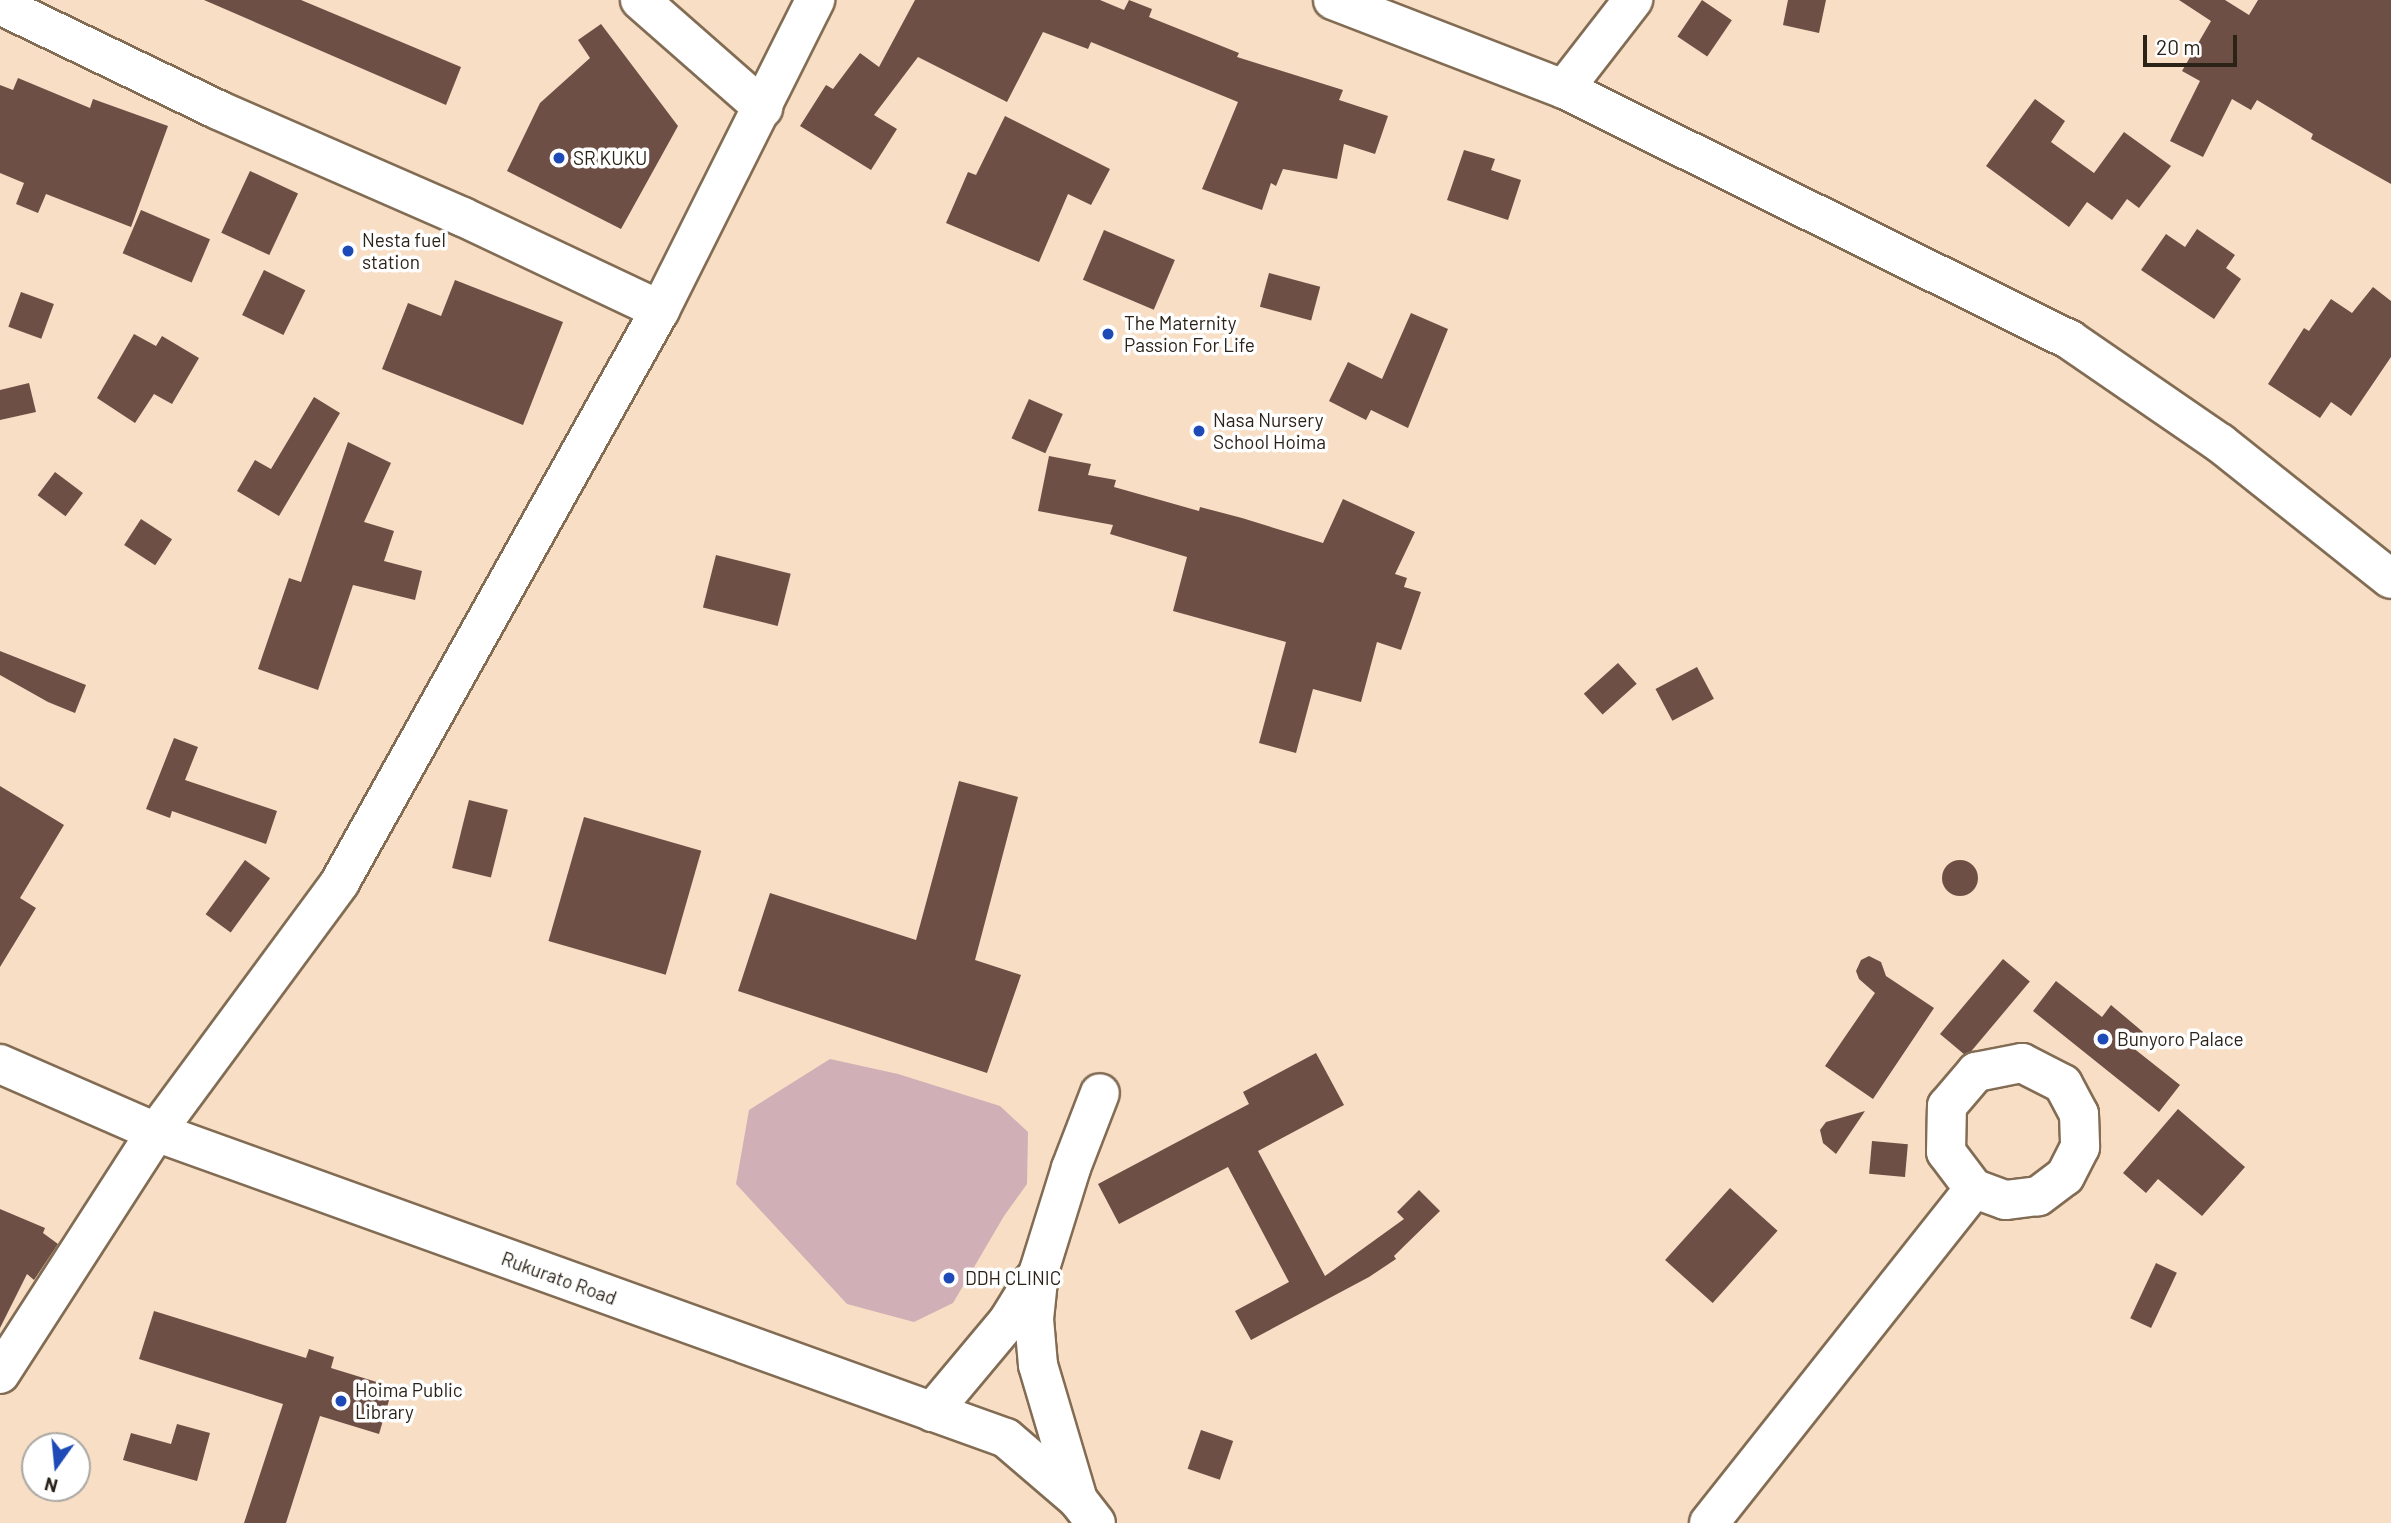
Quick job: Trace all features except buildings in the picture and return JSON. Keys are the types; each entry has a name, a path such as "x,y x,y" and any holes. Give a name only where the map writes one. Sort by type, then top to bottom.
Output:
{"street":[{"path":"640,0 763,108"},
{"path":"0,1374 156,1132 340,882 660,310 815,0"},
{"path":"1333,0 1564,89 2070,340 2220,443 2391,579"},
{"path":"1564,89 1633,0"},
{"path":"0,5 59,15 218,110 463,216 660,310"},
{"name":"Rukurato Road","path":"0,1064 156,1132 1006,1438 1087,1511"},
{"path":"1087,1511 1038,1365 1034,1319 1039,1271 1071,1167 1100,1093"},
{"path":"1709,1523 1974,1189"},
{"path":"932,1412 1008,1321 1039,1271"}],"shaded area":[{"path":"830,1059 898,1074 1000,1106 1028,1132 1027,1184 1004,1216 953,1303 914,1322 847,1304 736,1184 749,1110"}],"place":[{"name":"SR KUKU","path":"559,158"},
{"name":"Nesta fuel station","path":"348,251"},
{"name":"The Maternity Passion For Life","path":"1108,334"},
{"name":"Nasa Nursery School Hoima","path":"1199,431"},
{"name":"Bunyoro Palace","path":"2103,1039"},
{"name":"DDH CLINIC","path":"949,1278"},
{"name":"Hoima Public Library","path":"341,1401"}]}
